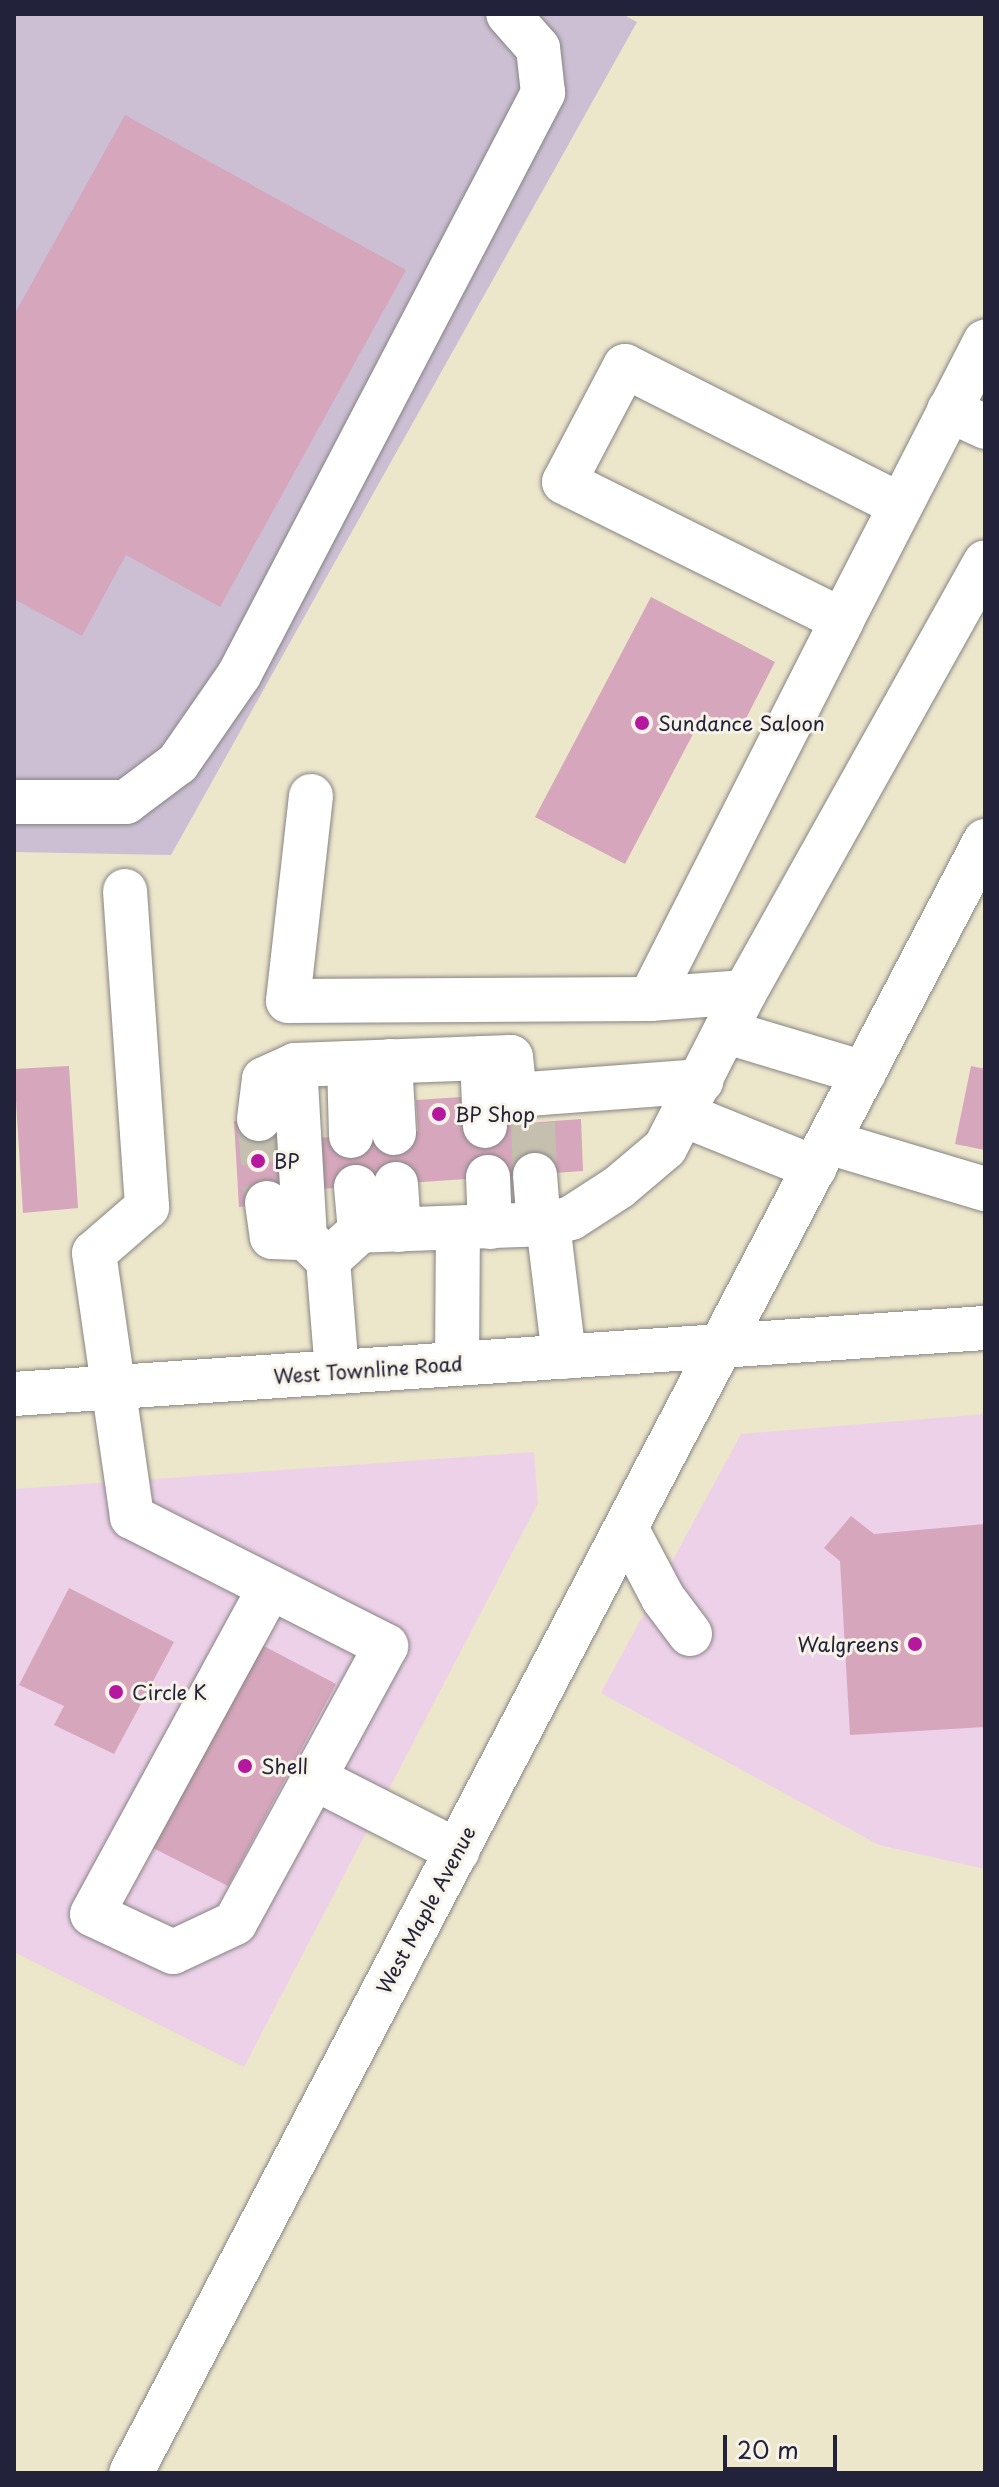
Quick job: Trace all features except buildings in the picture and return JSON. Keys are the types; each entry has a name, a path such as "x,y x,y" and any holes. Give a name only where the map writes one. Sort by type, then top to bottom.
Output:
{"main road":[{"path":"14,802 126,802 178,763 239,675 543,93 538,48 508,14"},
{"path":"650,999 900,505 967,418 985,342"},
{"path":"842,620 564,482 625,366 900,505"},
{"path":"267,1203 272,1237 317,1249 379,1231 544,1225 571,1218 619,1187 665,1148 745,992 985,562"},
{"path":"311,796 288,1001 650,999 745,992"},
{"name":"West Maple Avenue","path":"131,2473 985,841"},
{"path":"125,891 147,1207 94,1253 132,1517 270,1587 386,1646 235,1923 173,1952 92,1914 270,1587"},
{"path":"727,1032 864,1073"},
{"path":"259,1119 264,1079 295,1065 511,1057 515,1095 532,1109 692,1098 821,1155 985,1189"},
{"path":"482,1058 485,1126"},
{"path":"369,1062 394,1133"},
{"path":"351,1136 369,1062"},
{"path":"295,1065 317,1249 337,1372"},
{"path":"535,1175 564,1357"},
{"path":"457,1364 474,1227 488,1177"},
{"path":"376,1185 379,1231"},
{"name":"West Townline Road","path":"14,1394 985,1328"},
{"path":"626,1528 663,1598 690,1634"},
{"path":"314,1778 457,1851"}],"shaded area":[{"path":"14,14 622,14 637,22 171,855 14,852"},
{"path":"985,1414 985,1869 879,1845 601,1693 741,1434"},
{"path":"534,1452 538,1503 244,2067 14,1952 14,1489"}],"tunnel":[{"path":"259,1119 267,1203"},
{"path":"533,1123 535,1175"}],"place":[{"name":"Sundance Saloon","path":"642,723"},
{"name":"BP Shop","path":"439,1114"},
{"name":"BP","path":"258,1161"},
{"name":"Walgreens","path":"915,1644"},
{"name":"Circle K","path":"116,1692"},
{"name":"Shell","path":"245,1766"}]}
